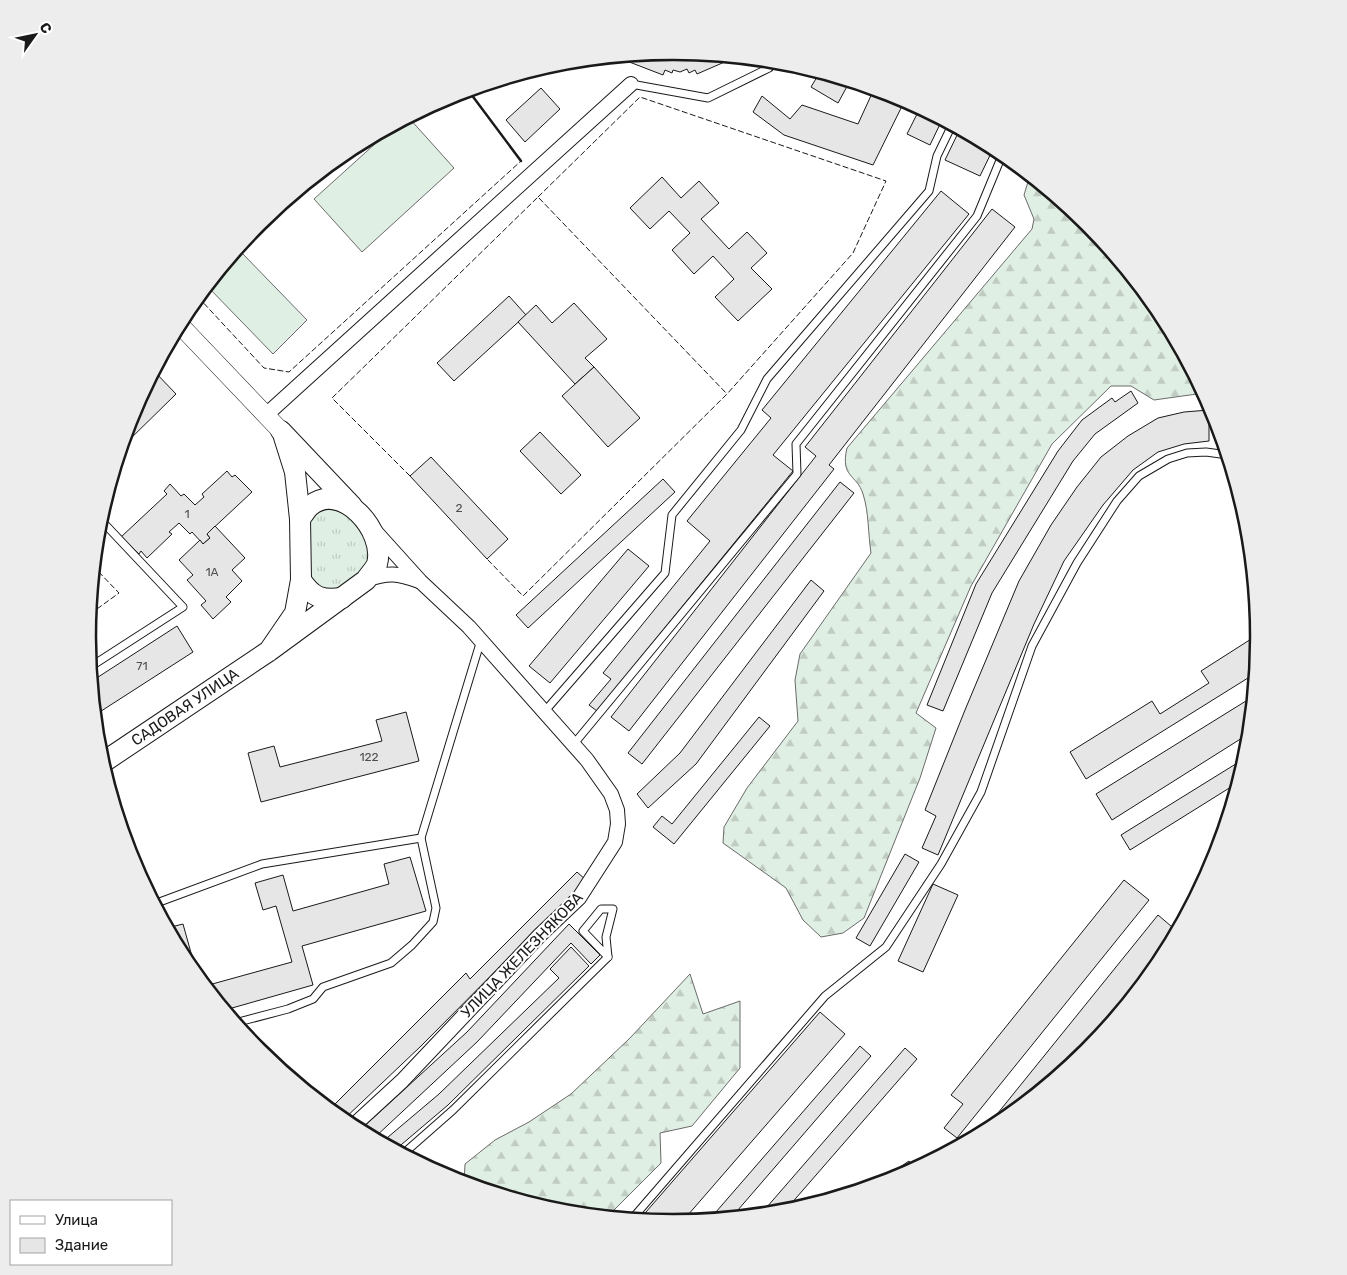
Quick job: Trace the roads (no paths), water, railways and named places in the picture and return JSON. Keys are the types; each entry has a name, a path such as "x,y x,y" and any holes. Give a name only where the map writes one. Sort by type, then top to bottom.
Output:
{"main road":[{"path":"281,431 371,527 378,547 377,564 366,580 342,598 327,600 315,597 308,591 301,580"},
{"path":"269,651 295,613 301,580 300,519 295,472 281,431"},
{"path":"300,519 310,506 323,500 338,501 354,508"},
{"name":"САДОВАЯ УЛИЦА","path":"109,758 269,651 342,598"}],"street":[{"path":"266,415 631,84"},
{"path":"185,330 281,431"},
{"name":"УЛИЦА ЖЕЛЕЗНЯКОВА","path":"358,1121 402,1081 540,935 579,898 614,842 618,824 617,810 611,794 545,711 481,640 420,581 371,527"},
{"name":"УЛИЦА ЖЕЛЕЗНЯКОВА","path":"366,580 385,573 403,575 420,581"}],"lane":[{"path":"631,84 708,98 768,68"},
{"path":"545,711 665,573 672,515 740,430 767,379 929,191 937,156 949,130"},
{"path":"573,745 797,474 796,444 977,216 1000,161"},
{"path":"636,1214 825,996 886,947 941,864 981,792 1032,646 1077,563 1117,501 1138,476 1168,459 1206,452 1221,455"},
{"path":"97,663 183,607 107,526"},
{"path":"242,1021 288,1009 313,999 324,987 391,962 412,945 434,922 436,908 421,838 481,640"},
{"path":"160,902 262,864 421,838"},
{"path":"602,909 613,909 606,937 608,957 583,931 602,909"},
{"path":"408,1150 453,1110 608,957"}]}
